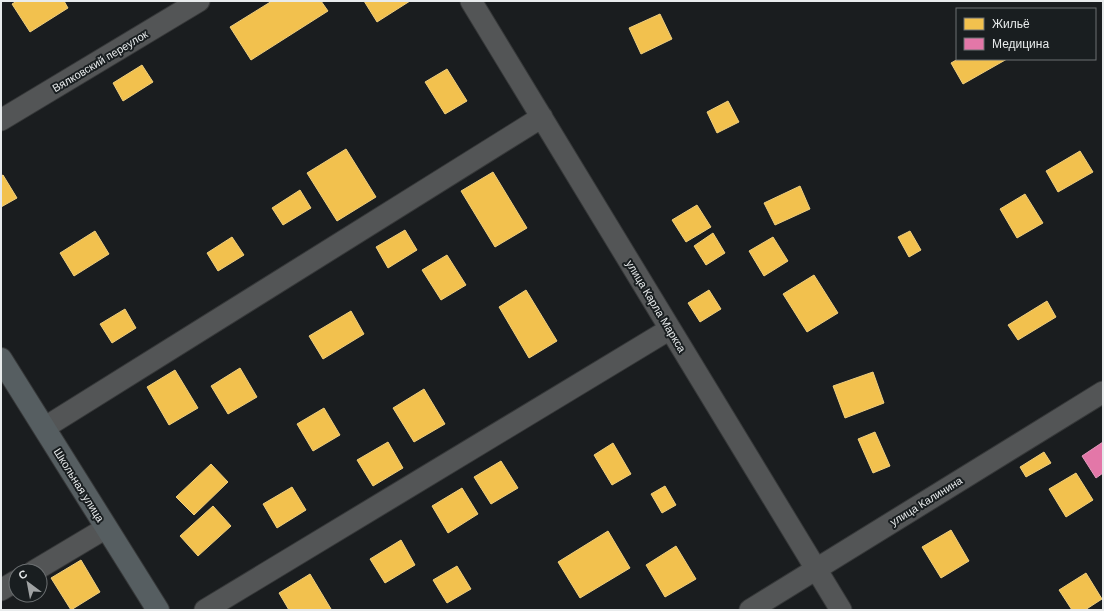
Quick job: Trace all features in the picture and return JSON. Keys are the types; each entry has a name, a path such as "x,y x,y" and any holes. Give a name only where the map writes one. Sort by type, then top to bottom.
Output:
{"main road":[{"name":"Школьная улица","path":"1,358 158,610"}],"street":[{"name":"Вялковский переулок","path":"1,120 199,1"},
{"name":"улица Карла Маркса","path":"471,1 841,610"},
{"path":"44,428 542,117"},
{"path":"205,610 670,329"},
{"name":"улица Калинина","path":"750,610 1103,392"},
{"path":"47,563 106,528"}],"building: Жильё":[{"path":"17,1 64,1 68,8 30,32 12,4"},
{"path":"272,1 321,1 328,11 251,60 230,27"},
{"path":"364,1 410,1 377,22"},
{"path":"660,14 672,39 641,54 629,28"},
{"path":"956,60 1005,60 963,84 951,63"},
{"path":"142,65 153,82 123,101 113,83"},
{"path":"447,69 467,101 445,114 425,82"},
{"path":"728,101 739,122 717,133 707,112"},
{"path":"346,149 376,197 337,221 307,173"},
{"path":"1080,151 1093,172 1058,192 1046,171"},
{"path":"493,172 527,228 495,247 461,191"},
{"path":"3,175 17,198 1,207 1,176"},
{"path":"800,186 810,209 775,225 764,203"},
{"path":"300,190 311,208 283,225 272,208"},
{"path":"1025,194 1043,223 1017,238 1000,209"},
{"path":"697,205 711,227 686,242 672,220"},
{"path":"405,230 417,250 388,268 376,247"},
{"path":"95,231 109,254 74,276 60,253"},
{"path":"910,231 921,250 909,257 898,237"},
{"path":"713,233 725,253 706,265 694,246"},
{"path":"232,237 244,255 218,271 207,253"},
{"path":"773,237 788,261 764,276 749,251"},
{"path":"447,255 466,285 441,300 422,270"},
{"path":"814,275 838,313 807,332 783,294"},
{"path":"526,290 557,341 529,358 499,307"},
{"path":"709,290 721,309 700,322 688,303"},
{"path":"1047,301 1056,317 1018,340 1008,325"},
{"path":"125,309 136,328 112,343 100,324"},
{"path":"351,311 364,334 323,359 309,336"},
{"path":"240,368 257,397 228,414 211,386"},
{"path":"175,370 198,408 169,425 147,387"},
{"path":"873,372 884,403 845,418 833,386"},
{"path":"424,389 445,424 414,442 393,408"},
{"path":"324,408 340,435 313,451 297,424"},
{"path":"875,432 890,466 873,473 858,439"},
{"path":"388,442 403,468 373,486 357,460"},
{"path":"613,443 631,474 612,485 594,455"},
{"path":"1044,452 1051,463 1026,477 1020,467"},
{"path":"501,461 518,488 491,504 474,477"},
{"path":"211,464 228,482 194,515 176,497"},
{"path":"1076,473 1093,500 1066,517 1049,489"},
{"path":"665,486 676,505 662,513 651,494"},
{"path":"292,487 306,510 277,528 263,504"},
{"path":"462,488 478,514 448,533 432,506"},
{"path":"213,506 231,526 198,556 180,536"},
{"path":"951,530 969,561 941,578 922,547"},
{"path":"608,531 630,568 580,598 558,562"},
{"path":"401,540 415,565 385,583 370,559"},
{"path":"676,546 696,579 665,597 646,565"},
{"path":"81,560 100,592 71,610 51,578"},
{"path":"457,566 471,589 447,603 433,580"},
{"path":"1086,573 1102,599 1085,610 1072,610 1059,590"},
{"path":"310,574 331,609 289,610 279,593"}],"building: Медицина":[{"path":"1103,442 1103,473 1096,478 1082,456"}]}
